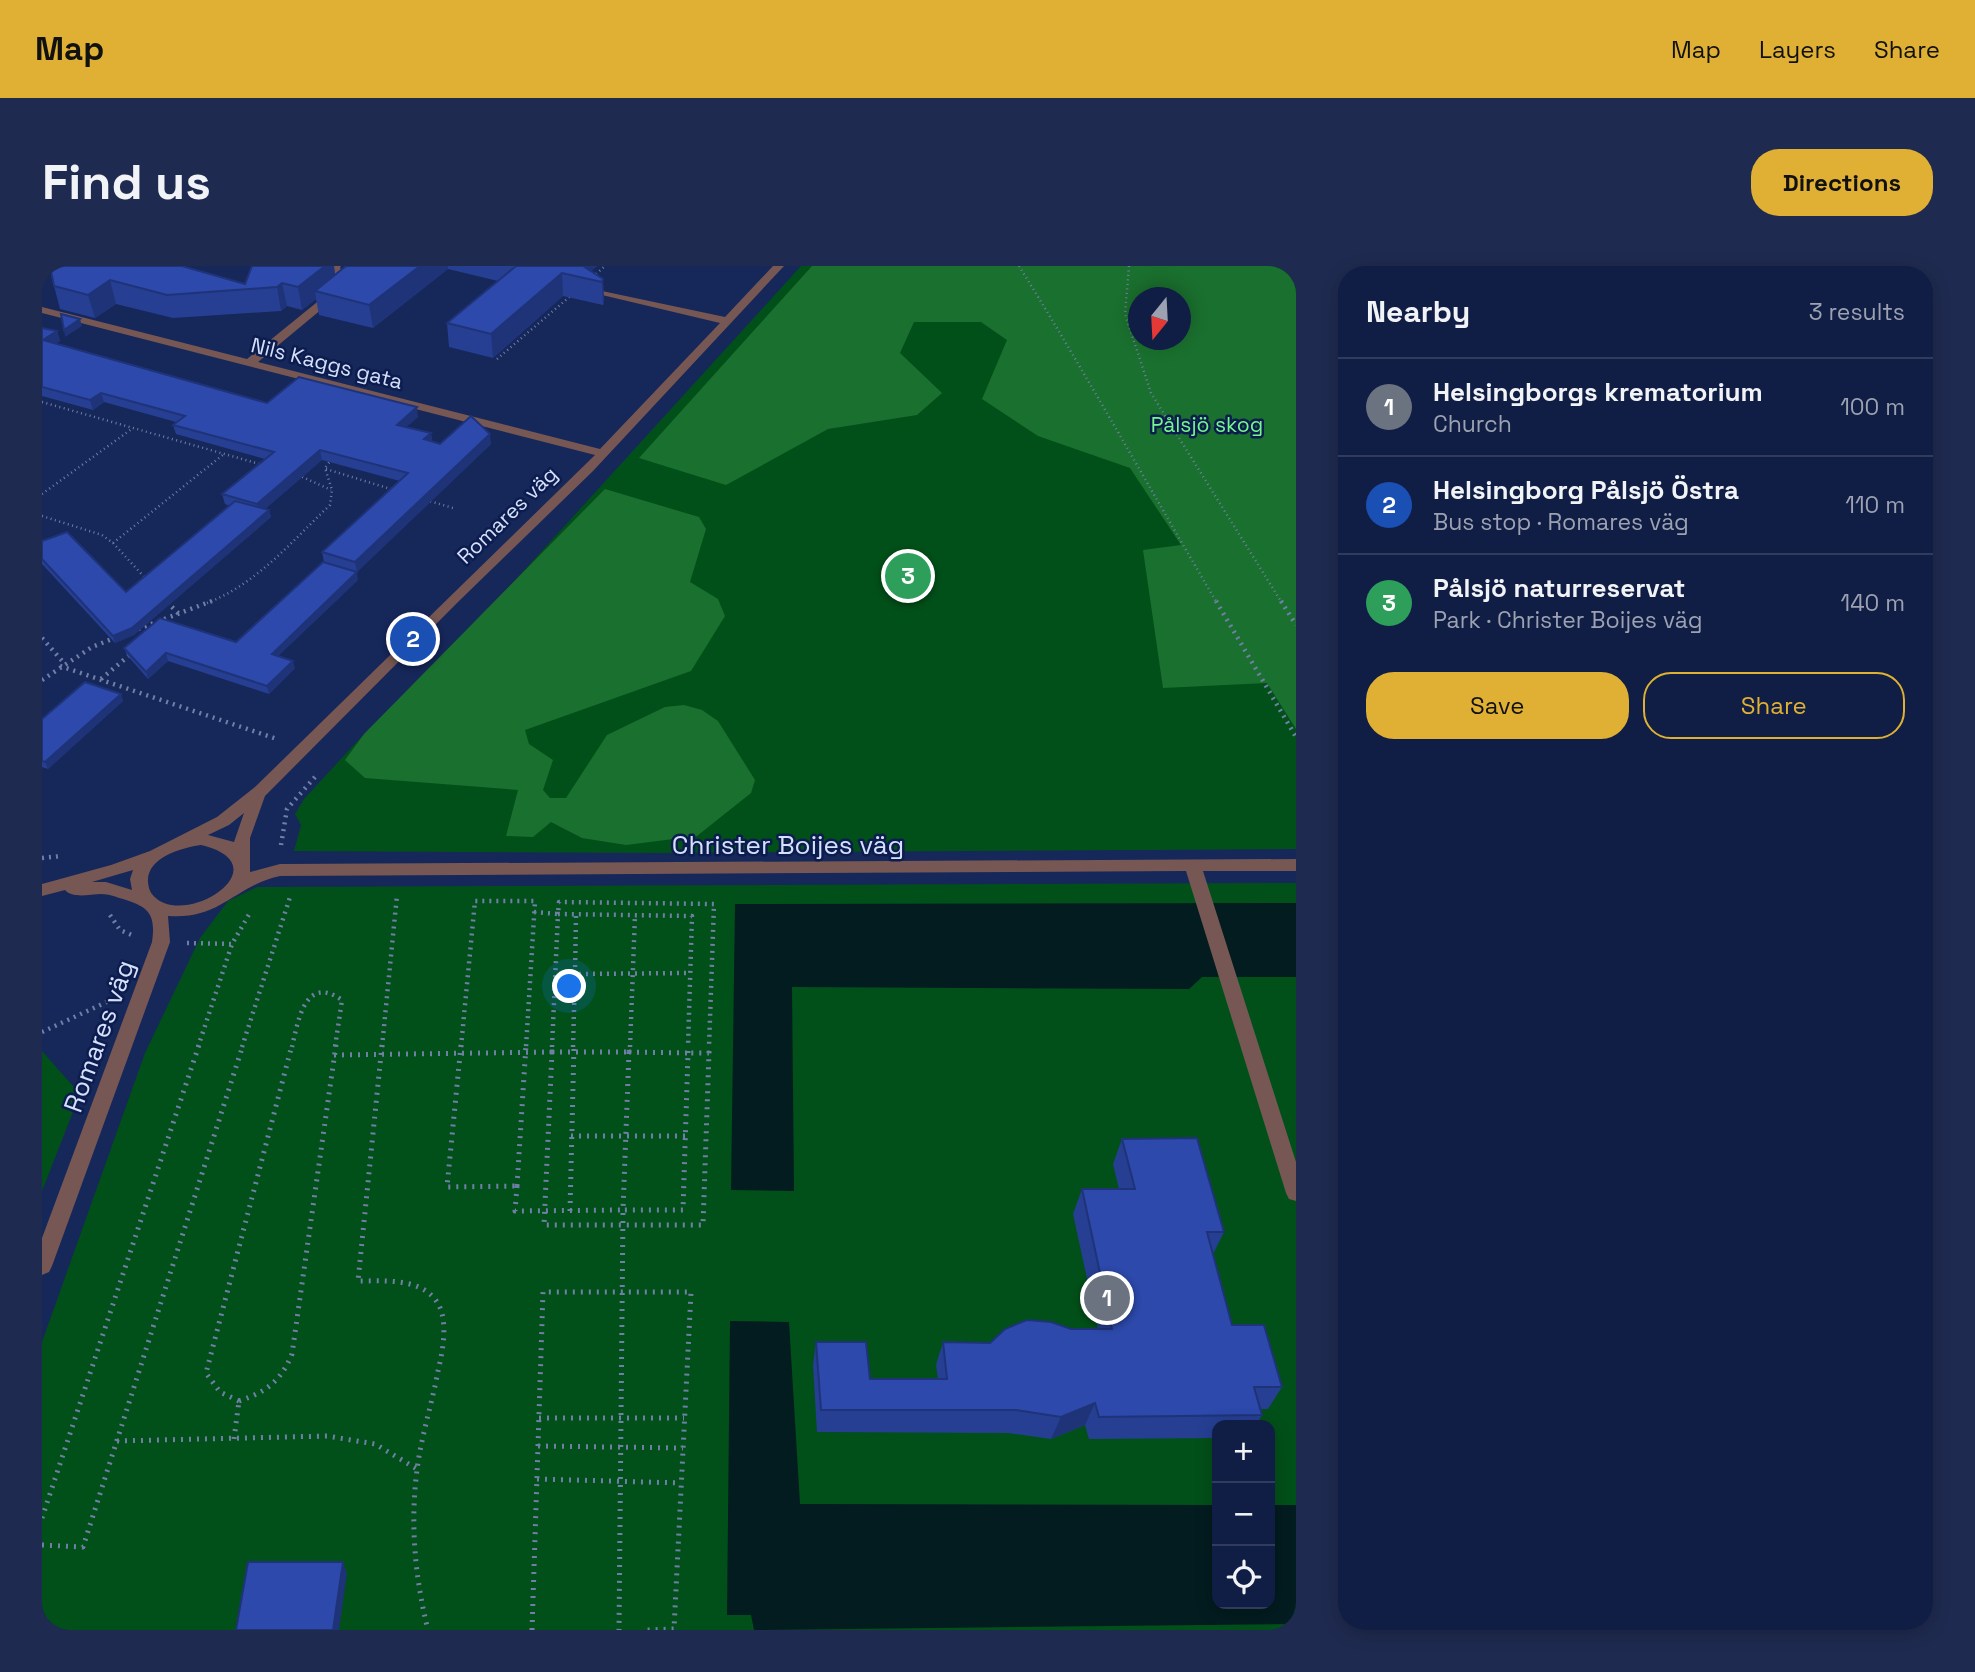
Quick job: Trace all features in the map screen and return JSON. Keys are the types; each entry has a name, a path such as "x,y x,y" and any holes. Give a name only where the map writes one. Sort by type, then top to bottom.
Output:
{"street":[{"path":"249,363 352,283 334,268 336,266"},
{"name":"Romares väg","path":"172,845 223,821 261,791 603,453 779,266"},
{"path":"606,293 727,321"},
{"name":"Nils Kaggs gata","path":"42,310 603,453"},
{"name":"Romares väg","path":"242,862 246,824 261,791"},
{"path":"201,839 219,842 233,849 242,862 242,875 236,888 217,903 182,912 165,910 106,888 42,890 116,870 155,855 172,845 201,839"},
{"path":"149,902 139,885 140,877 155,855"},
{"name":"Christer Boijes väg","path":"242,862 279,870"},
{"name":"Christer Boijes väg","path":"236,888 257,874 279,870 1296,865"},
{"path":"1193,867 1296,1193"},
{"name":"Romares väg","path":"42,1266 161,942 163,929 160,913 149,902"},
{"name":"Romares väg","path":"161,942 175,928 217,903"}],"path":[{"path":"1019,266 1091,382 1138,469 1296,737"},
{"path":"1129,266 1125,314 1151,393 1296,625"},
{"path":"497,359 581,287"},
{"path":"42,402 271,467"},
{"path":"42,494 133,428"},
{"path":"325,468 335,453"},
{"path":"113,543 224,454"},
{"path":"130,632 229,595 253,579 330,505 332,490 325,468"},
{"path":"325,468 402,492"},
{"path":"295,474 332,490"},
{"path":"414,496 453,508"},
{"path":"42,516 102,535 113,543 150,583"},
{"path":"160,594 178,614"},
{"path":"155,623 158,631"},
{"path":"42,680 92,647 117,637"},
{"path":"42,638 62,665 285,742"},
{"path":"100,680 139,647"},
{"path":"42,1518 232,944 243,921 270,888 279,870"},
{"path":"42,1545 83,1547 291,894 304,894"},
{"path":"384,895 397,895 358,1281 399,1283 425,1289 440,1306 444,1335 417,1469 414,1510 416,1586 428,1630"},
{"path":"517,1186 447,1187 475,901 535,901 534,912 525,1052 517,1186 515,1211 683,1210 692,916 534,912"},
{"path":"559,902 713,904 703,1225 544,1225 553,1052 559,902"},
{"path":"570,1211 576,914"},
{"path":"619,1630 622,1210 635,915"},
{"path":"575,974 690,973"},
{"path":"42,1032 146,983"},
{"path":"319,992 333,993 342,1000 292,1354 283,1377 263,1393 239,1401 220,1392 206,1373 302,1007 308,998 319,992"},
{"path":"334,1055 460,1052 709,1053"},
{"path":"571,1136 685,1136"},
{"path":"532,1630 543,1292 691,1292 674,1629 647,1630"},
{"path":"234,1439 239,1401"},
{"path":"539,1419 684,1418"},
{"path":"117,1441 327,1436 375,1444 417,1469"},
{"path":"538,1446 683,1448"},
{"path":"537,1479 681,1483"}],"green space":[{"path":"801,266 1296,266 1296,849 654,853 294,851 301,825 295,814 304,799 364,734 346,760 349,763"},
{"name":"Pålsjö skog","path":"812,266 1296,266 1296,729 1267,683 1163,688 1143,550 1181,545 1130,468 1038,436 982,399 1007,340 981,322 914,322 900,353 942,393 917,415 828,429 726,485 639,458"},
{"path":"605,489 699,517 706,529 690,582 718,599 725,616 691,671 525,730 529,744 553,760 543,790 550,798 566,798 607,735 665,707 684,705 702,710 718,721 755,780 751,793 697,836 626,845 582,838 551,822 533,837 506,836 518,790 365,778 345,760 364,734"},
{"path":"1296,883 1296,1630 42,1630 42,1342 145,1053 200,938 228,901 257,887"},
{"path":"42,1051 80,1094 42,1191"}],"shaded area":[{"path":"1296,903 1296,977 1202,977 1189,989 792,987 794,1191 731,1190 735,904"},
{"path":"730,1321 789,1322 800,1504 1212,1505 1212,1609 1275,1609 1275,1505 1296,1505 1296,1624 754,1630 751,1615 727,1615"}],"building":[{"path":"50,266 182,266 245,284 252,266 325,266 298,287 282,283 277,287 167,295 110,280 88,295 54,286"},
{"path":"346,266 420,266 369,305 315,291"},
{"path":"516,266 583,266 603,279 602,282 562,273 491,334 447,323"},
{"path":"61,314 80,319 64,330"},
{"path":"42,328 57,331 43,340 267,403 299,377 417,407 397,425 431,433 424,439 440,444 471,416 490,434 355,562 322,552 408,473 320,450 257,504 222,494 274,452 173,425 185,416 101,393 90,400 42,387"},
{"path":"235,501 269,510 132,628 113,636 42,559 42,541 67,532 126,592"},
{"path":"323,562 357,572 272,654 293,661 267,686 166,653 146,672 124,648 160,618 236,642"},
{"path":"85,682 121,694 45,762 42,761 42,719"},
{"path":"1197,1138 1224,1232 1207,1232 1232,1325 1264,1325 1282,1387 1254,1387 1262,1415 1099,1417 1095,1403 1061,1417 1016,1410 821,1410 816,1342 866,1342 870,1379 947,1379 943,1342 990,1343 1005,1329 1027,1320 1051,1322 1071,1329 1112,1329 1082,1189 1135,1189 1122,1139"},
{"path":"248,1562 343,1562 333,1630 236,1630"}],"place":[{"name":"Pålsjö naturreservat","path":"908,576"},
{"name":"Helsingborg Pålsjö Östra","path":"413,639"},
{"name":"Helsingborgs krematorium","path":"1107,1298"}]}
